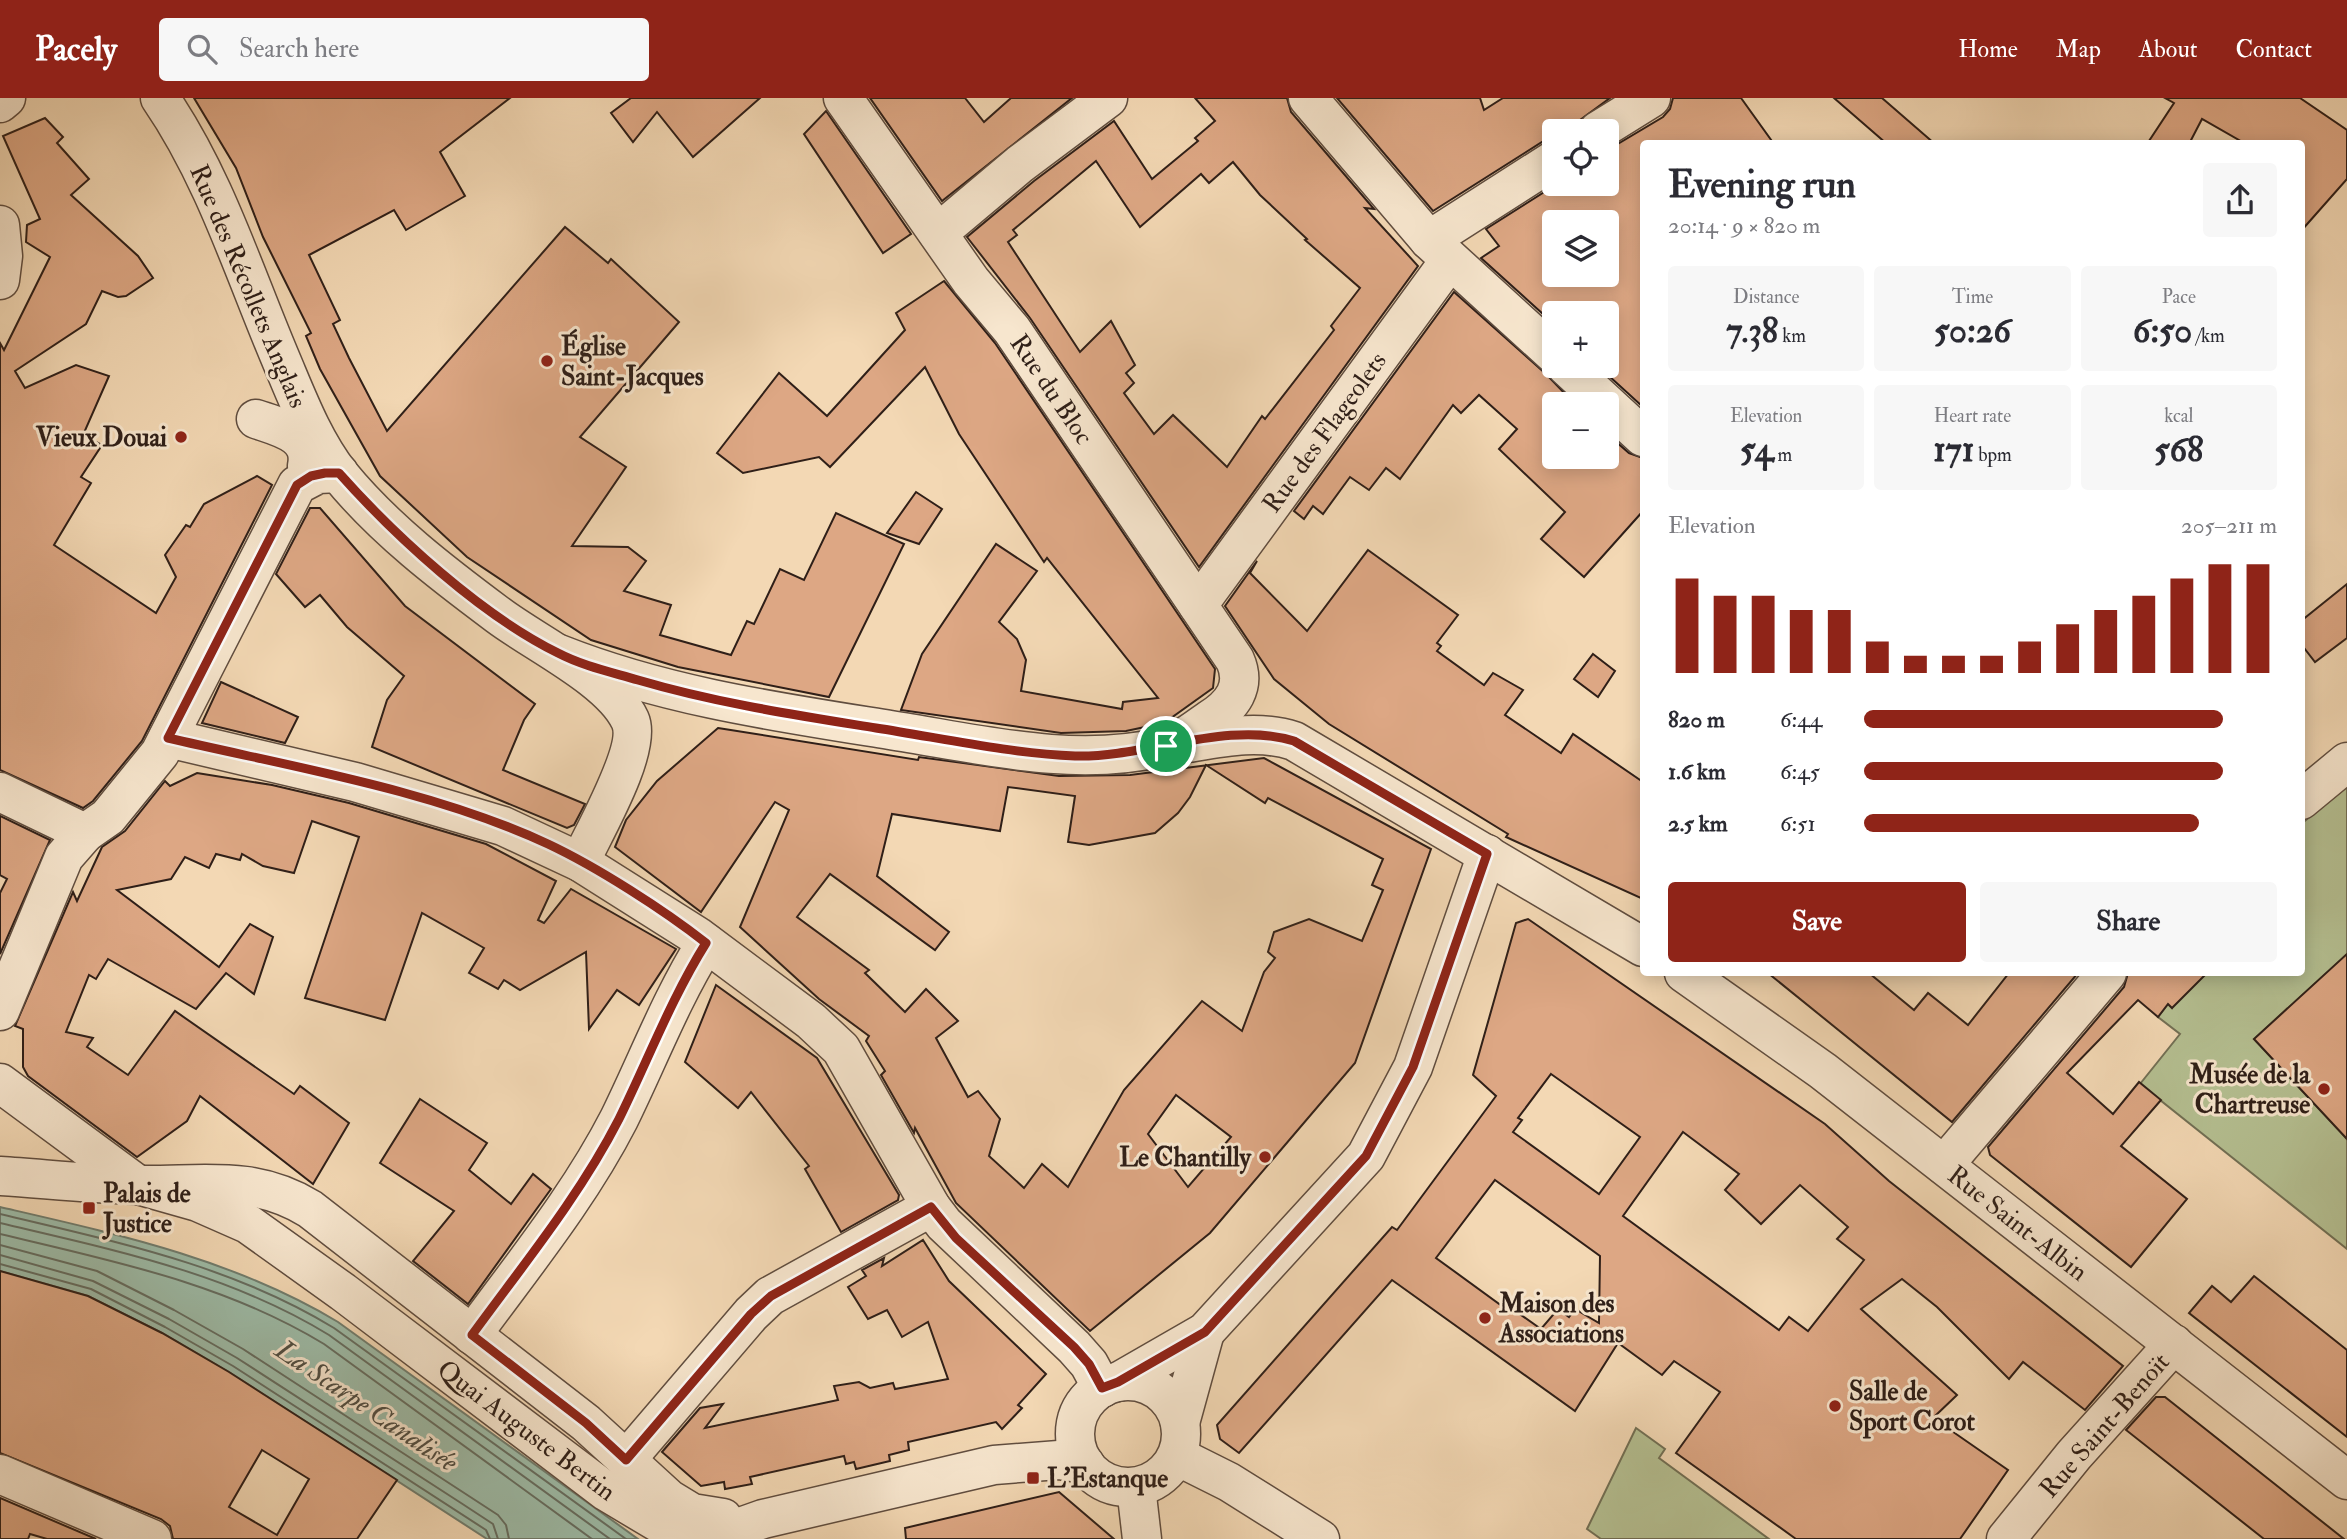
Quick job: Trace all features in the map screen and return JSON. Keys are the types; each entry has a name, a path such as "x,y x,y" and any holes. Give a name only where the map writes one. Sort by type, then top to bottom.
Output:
{"street":[{"path":"0,103 6,98"},
{"name":"Rue des Récollets Anglais","path":"160,98 204,174 304,414 339,473 392,527 442,571 500,616 559,654"},
{"name":"Rue du Bloc","path":"843,98 938,233 1012,330 1235,660 1239,670 1238,691 1234,700 1220,713 1166,746"},
{"path":"938,233 1020,164 1108,98"},
{"path":"1308,98 1440,250 1542,343"},
{"path":"1617,119 1651,98"},
{"path":"1440,250 1542,169"},
{"path":"0,225 3,256 0,280"},
{"name":"Rue des Flageolets","path":"1198,605 1440,250"},
{"path":"256,419 275,376 274,343"},
{"path":"1579,378 1640,434"},
{"path":"256,419 304,414"},
{"path":"0,1011 64,857 85,833 108,817 168,738 307,467 305,446 288,430 256,419"},
{"path":"297,485 318,474 339,473"},
{"path":"559,654 604,671 733,705 1010,749 1102,755 1251,735 1294,741 1640,945"},
{"path":"559,654 620,706 634,729 629,757 580,862"},
{"path":"168,738 442,806 525,835 580,862 706,943 811,1021 841,1049 931,1207 956,1238 1074,1347 1089,1364 1101,1393"},
{"path":"2305,797 2347,762"},
{"path":"0,792 85,833"},
{"path":"993,1465 1043,1439 1101,1393 1205,1332 1353,1173 1376,1142 1413,1067 1487,854"},
{"path":"472,1335 577,1192 618,1120 672,1004 706,943"},
{"name":"Rue Saint-Albin","path":"1688,976 1787,1044 2347,1479"},
{"path":"1944,1165 2104,976"},
{"name":"Quai Auguste Bertin","path":"0,1083 138,1185 198,1202 248,1224 343,1292 651,1527 692,1536 715,1536 763,1519"},
{"name":"Quai Auguste Bertin","path":"0,1176 138,1185 231,1184 257,1186 281,1193 310,1209 575,1415 669,1499 692,1513 723,1518 763,1519"},
{"path":"626,1460 751,1314 785,1287 931,1207"},
{"path":"763,1519 993,1465 1059,1460 1085,1464 1107,1483 1136,1486 1158,1478 1178,1439 1205,1332"},
{"name":"Rue Saint-Benoït","path":"2007,1539 2074,1455 2174,1344"},
{"path":"1085,1464 1076,1432 1101,1393 1142,1383 1157,1390 1170,1401 1178,1439 1229,1482 1320,1539"},
{"path":"0,1474 152,1539"},
{"path":"1136,1486 1142,1539"}],"shaded area":[{"path":"2347,787 2347,954 2254,1039 2347,1139 2347,1249 2140,1084 2180,1034 2158,1017 2168,1004 2172,1008 2184,976 2305,976 2305,821"},
{"path":"1636,1428 1665,1449 1659,1458 1769,1539 1601,1539 1587,1529"}],"water":[{"name":"La Scarpe Canalisée","path":"0,1207 174,1251 257,1281 298,1300 338,1322 638,1539 487,1539 229,1372 162,1333 88,1296 0,1271"}],"building":[{"path":"194,98 510,98 440,152 465,196 406,230 394,210 309,255 340,320 333,324 387,431 565,227 608,263 611,259 679,322 580,437 626,467 572,546 628,547 646,561 624,591 671,605 660,635 731,655 747,621 754,624 780,569 804,580 836,513 904,544 829,697 678,667 591,640 467,557 380,476 320,369 306,336 311,333 263,237 236,168"},
{"path":"631,98 760,98 693,157 657,112 633,142 611,113"},
{"path":"870,98 965,98 984,122 1011,98 1072,98 942,201"},
{"path":"1195,98 1287,98 1291,112 1374,209 1365,208 1418,266 1199,567 1030,318 967,237 1034,181 1114,121 1152,179 1198,141 1195,138 1215,121","holes":["1096,161 1140,227 1201,174 1209,183 1233,162 1260,195 1307,239 1305,240 1360,288 1331,326 1334,330 1265,419 1262,416 1227,467 1173,415 1154,434 1124,393 1134,383 1126,373 1135,365 1111,321 1080,352 1008,242 1017,235 1013,230"]},
{"path":"1337,98 1480,98 1484,110 1503,98 1610,98 1581,119 1542,119 1542,142 1433,211"},
{"path":"1673,98 1741,98 1771,140 1640,140 1640,404 1611,378 1619,378 1619,301 1542,301 1542,313 1481,258 1499,246 1486,229 1542,194 1542,196 1619,196 1619,143 1663,117 1670,109"},
{"path":"1834,98 1882,98 1930,140 1882,140"},
{"path":"2165,98 2300,98 2347,130 2347,179 2305,226 2305,140 2239,140 2202,119 2191,140 2150,140 2174,103"},
{"path":"826,111 911,234 883,253 804,134"},
{"path":"45,118 63,137 57,143 89,179 71,195 138,256 153,278 126,296 118,297 102,291 86,324 15,371 25,388 76,365 109,376 83,435 102,445 81,477 91,483 54,545 156,613 176,577 165,555 186,525 190,527 204,504 257,476 272,485 142,741 93,801 83,808 0,770 0,343 4,350 50,257 26,242 27,225 40,219 3,136"},
{"path":"944,281 995,343 1215,669 1213,688 1164,723 1126,731 1061,733 901,710 922,654 996,544 1037,571 999,622 1017,639 1026,660 1021,691 1122,709 1123,702 1158,698 1047,558 1044,562 959,434 925,367 830,467 819,457 743,473 717,453 779,373 827,416 905,330 896,313"},
{"path":"1454,292 1542,370 1542,378 1550,378 1563,392 1542,392 1542,469 1619,469 1619,444 1629,453 1640,457 1640,514 1584,577 1541,539 1565,512 1499,449 1517,429 1479,395 1461,413 1453,405 1400,479 1386,468 1369,490 1350,477 1323,514 1313,506 1304,519 1294,511"},
{"path":"916,492 942,509 919,544 887,533"},
{"path":"310,508 320,508 405,606 535,704 524,720 503,770 585,804 574,825 567,828 372,747 387,700 404,676 347,627 320,595 305,607 276,574"},
{"path":"1368,550 1458,615 1437,643 1441,646 1437,651 1484,685 1493,673 1523,690 1505,715 1561,753 1573,734 1640,780 1640,898 1506,837 1508,834 1329,724 1274,679 1225,606 1257,561 1250,573 1307,631"},
{"path":"2347,584 2347,638 2315,662 2305,649 2305,618"},
{"path":"1593,654 1615,671 1598,697 1574,679"},
{"path":"221,682 298,717 285,743 202,723"},
{"path":"718,728 918,760 919,757 1059,776 1130,775 1206,765 1264,758 1431,849 1355,1063 1210,1233 1090,1331 956,1203 915,1128 914,1133 881,1075 885,1071 866,1041 869,1036 819,999 740,927 789,810 775,802 701,912 615,847 626,820 657,781","holes":["1206,765 1265,803 1268,798 1383,859 1372,885 1383,890 1362,941 1309,919 1274,932 1268,952 1275,958 1264,972 1242,1031 1202,1001 1124,1090 1068,1187 1042,1164 1024,1188 989,1156 1000,1119 978,1091 968,1097 936,1038 958,1021 926,989 905,1012 865,973 869,970 797,917 830,874 935,950 949,932 877,876 892,814 1000,831 1008,787 1075,796 1068,842 1089,845 1155,833 1178,813 1190,797","1176,1095 1231,1137 1188,1187 1148,1134"]},
{"path":"197,773 272,785 349,803 486,844 556,881 538,920 544,923 571,889 676,949 639,1005 617,990 589,1029 586,952 520,990 504,980 498,989 469,973 484,948 422,913 385,1020 305,998 359,837 312,821 294,873 263,866 242,854 240,860 216,854 209,868 185,857 171,879 117,890 219,967 250,924 273,937 254,994 226,973 196,1009 108,959 96,979 89,975 66,1032 93,1038 87,1047 128,1075 175,1011 294,1094 300,1086 349,1123 313,1184 200,1096 187,1121 137,1157 28,1076 23,1067 23,1029 15,1026 73,892 77,901 102,847 125,831 165,781 170,786"},
{"path":"0,816 50,840 0,954 0,893 7,879 0,875"},
{"path":"1528,919 1825,1124 1889,1181 2123,1366 2085,1410 2023,1362 2009,1379 1937,1307 1902,1279 1861,1309 1957,1395 1933,1418 2008,1470 1960,1539 1796,1539 1676,1453 1720,1392 1674,1361 1662,1375 1618,1343 1575,1411 1392,1280 1239,1453 1220,1439 1217,1425 1392,1227 1397,1230 1496,1096 1473,1075 1516,923","holes":["1551,1074 1640,1137 1599,1194 1513,1132 1522,1120 1518,1118","1683,1132 1739,1174 1725,1190 1761,1224 1800,1185 1848,1227 1837,1239 1864,1260 1808,1331 1789,1317 1779,1330 1623,1216","1495,1180 1600,1256 1599,1323 1575,1309 1569,1317 1558,1309 1541,1329 1504,1303 1502,1306 1436,1258"]},
{"name":"Musée de la Chartreuse","path":"2347,954 2347,1139 2254,1039"},
{"path":"1772,976 1873,976 1914,1010 1928,993 1968,1025 2007,976 2075,976 1952,1122"},
{"path":"2127,976 2204,976 2172,1008 2168,1004 2158,1017 2138,1000 2067,1073 2113,1114 2139,1082 2161,1100 2121,1146 2187,1199 2131,1267 1990,1155 1988,1147 2124,987"},
{"path":"716,985 817,1058 899,1195 898,1200 841,1232 805,1169 809,1166 751,1092 738,1108 685,1062"},
{"path":"420,1099 487,1143 469,1170 511,1204 533,1174 551,1189 468,1304 413,1261 454,1211 380,1163"},
{"path":"923,1240 949,1281 1046,1374 1018,1405 1022,1408 1002,1429 996,1422 908,1442 909,1450 889,1455 890,1461 856,1469 854,1462 846,1464 844,1456 750,1477 752,1484 725,1489 724,1482 701,1486 662,1452 700,1408 723,1404 705,1428 838,1400 834,1386 859,1382 870,1388 893,1383 895,1389 948,1379 928,1322 902,1337 887,1310 868,1319 848,1287 866,1276 862,1270 884,1258 882,1266"},
{"path":"0,1271 88,1296 162,1333 229,1372 397,1480 357,1539 173,1539 170,1526 161,1519 0,1453","holes":["262,1450 309,1479 277,1535 229,1507"]},
{"path":"2254,1276 2347,1350 2347,1437 2189,1313 2212,1286 2231,1302"},
{"path":"2156,1397 2165,1397 2344,1539 2264,1539 2126,1430"},
{"path":"1059,1492 1114,1539 906,1539 905,1528"},
{"path":"0,1498 96,1539 47,1539 30,1534 28,1539 0,1539"}],"place":[{"name":"Église Saint-Jacques","path":"547,361"},
{"name":"Vieux Douai","path":"181,437"},
{"name":"Musée de la Chartreuse","path":"2324,1089"},
{"name":"Le Chantilly","path":"1265,1157"},
{"name":"Palais de Justice","path":"89,1208"},
{"name":"Maison des Associations","path":"1485,1318"},
{"name":"Salle de Sport Corot","path":"1835,1406"},
{"name":"L'Estanque","path":"1033,1478"}],"route":[{"path":"339,473 425,557 500,616 559,654 604,671 733,705 1042,754 1102,755 1166,746 1251,735 1294,741 1487,854 1413,1067 1376,1142 1366,1156 1205,1332 1118,1382 1102,1388 1095,1372 1074,1347 956,1238 931,1207 771,1296 751,1314 626,1460 586,1423 472,1335 577,1192 618,1120 672,1004 706,943 580,862 548,844 503,826 355,782 168,738 297,485 318,474 339,473"}]}
